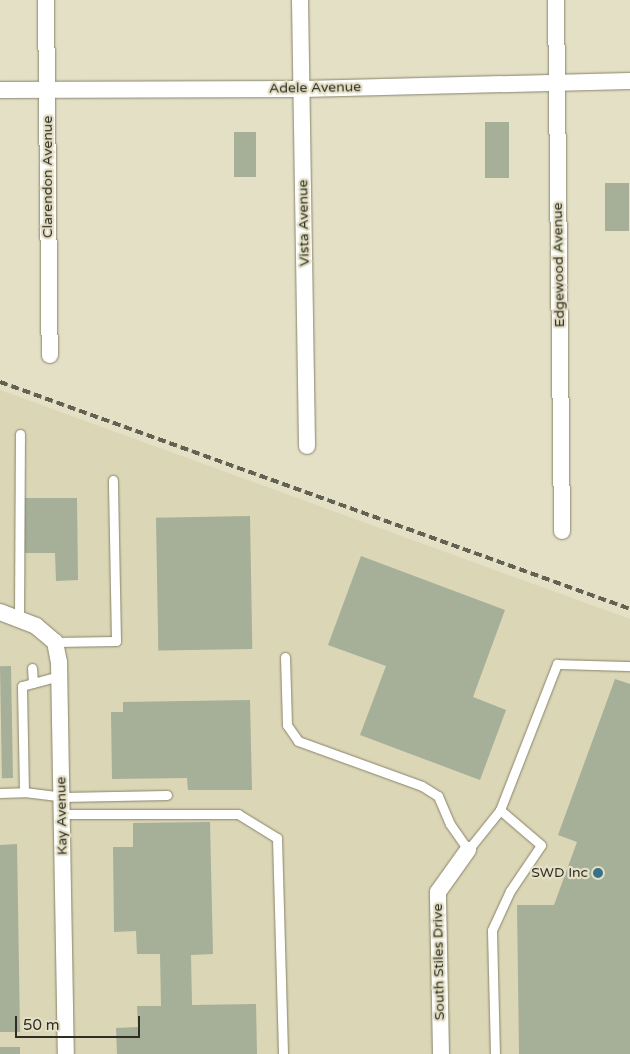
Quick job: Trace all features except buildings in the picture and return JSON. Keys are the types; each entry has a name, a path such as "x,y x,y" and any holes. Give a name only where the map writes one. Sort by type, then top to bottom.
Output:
{"street":[{"name":"Clarendon Avenue","path":"46,0 50,355"},
{"name":"Vista Avenue","path":"300,0 307,446"},
{"name":"Edgewood Avenue","path":"556,0 562,531"},
{"name":"Adele Avenue","path":"0,90 302,89 558,82 630,82"},
{"path":"0,612 36,626 55,642"},
{"name":"Kay Avenue","path":"55,642 60,676 66,1054"},
{"name":"South Stiles Drive","path":"441,1054 438,892 468,850"}],"lane":[{"path":"19,619 20,434"},
{"path":"55,642 116,641 113,480"},
{"path":"285,657 287,725 298,741 422,786 438,796 468,850 500,810 557,664 630,666"},
{"path":"32,668 33,683"},
{"path":"24,792 22,686 60,676"},
{"path":"0,793 24,792 62,797 168,795"},
{"path":"495,1054 492,930 510,891 541,845 500,810"},
{"path":"62,814 238,814 277,838 283,1054"}],"shaded area":[{"path":"0,390 630,619 630,1054 0,1054"}],"railway":[{"path":"0,382 630,609"}],"place":[{"name":"SWD Inc","path":"598,873"}]}
